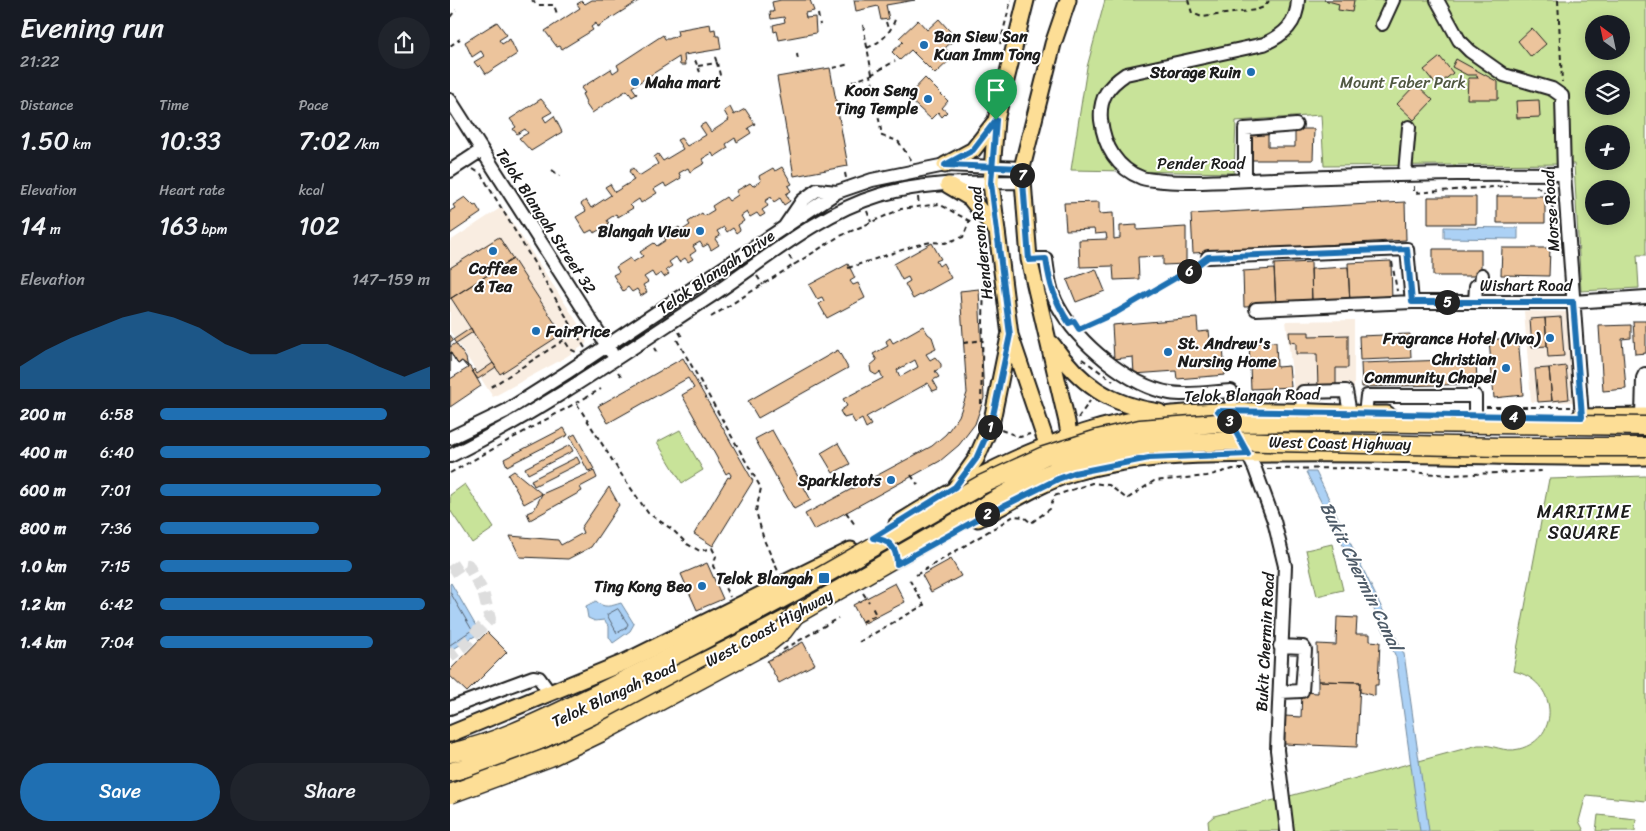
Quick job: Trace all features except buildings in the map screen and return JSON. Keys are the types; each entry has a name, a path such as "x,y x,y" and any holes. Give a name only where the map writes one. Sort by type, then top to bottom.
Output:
{"highway":[{"name":"West Coast Highway","path":"450,753 468,749 539,722 704,642 981,485 1044,456 1098,439 1140,429 1218,423 1336,422 1499,426 1645,419"},
{"name":"West Coast Highway","path":"450,772 475,766 546,738 711,660 795,615 1018,486 1074,463 1144,446 1226,441 1500,447 1646,447"},
{"path":"1515,456 1646,442"},
{"path":"450,794 550,757 600,733 768,643 783,631 795,615"}],"main road":[{"name":"Henderson Road","path":"1026,0 996,120 991,183 1010,335 1058,479"},
{"path":"1068,0 1053,44 1022,175 1029,260 1069,436 1074,473"},
{"path":"945,165 973,150 996,120"},
{"path":"948,184 970,198 996,230"},
{"path":"955,487 976,459 991,425 1010,335"},
{"path":"1048,339 1068,365 1098,391 1125,405 1170,414"},
{"name":"Telok Blangah Road","path":"450,734 625,662 873,538 955,487 1069,436 1131,420 1170,414 1225,411 1645,419"},
{"name":"Telok Blangah Road","path":"450,777 474,772 612,716 760,644 976,520 1058,479 1074,473 1149,458 1248,454 1646,456"},
{"path":"873,538 884,539 892,545 897,554 897,564"}],"street":[{"name":"Pender Road","path":"1298,0 1297,13 1290,27 1278,38 1264,44 1126,74 1113,82 1104,93 1100,107 1106,143 1119,165 1142,178 1184,182 1410,173 1564,174"},
{"path":"1382,24 1393,0"},
{"path":"1437,0 1459,40 1470,51 1504,75 1561,94"},
{"name":"Morse Road","path":"1561,94 1563,101 1564,174 1582,417"},
{"name":"Telok Blangah Street 32","path":"450,100 615,359"},
{"path":"1245,180 1245,129 1296,126"},
{"path":"1409,127 1410,173"},
{"path":"450,171 482,150"},
{"name":"Telok Blangah Drive","path":"450,438 506,411 607,346 837,192 872,180 945,165 991,166 1022,175"},
{"name":"Telok Blangah Drive","path":"450,456 511,425 615,359 827,217 879,195 923,186 991,183 1022,175"},
{"path":"1207,262 1407,249 1412,302"},
{"path":"1029,260 1046,259 1050,287 1058,306 1069,323 1106,360 1131,378 1150,388 1172,393 1231,391 1225,411"},
{"path":"1480,302 1476,286 1482,279"},
{"name":"Wishart Road","path":"1256,309 1412,302 1573,302 1646,297"},
{"path":"1645,374 1642,378 1645,419"},
{"path":"1302,411 1303,392 1346,391 1357,413"},
{"name":"Bukit Chermin Road","path":"1225,411 1256,469 1274,521 1285,566 1280,646 1277,750 1287,831"},
{"path":"1280,646 1303,647 1305,650 1302,691 1280,692"},
{"path":"450,708 533,677 539,678 550,692"}],"path":[{"path":"532,0 537,5 554,5 557,14"},
{"path":"1000,44 1011,0"},
{"path":"1188,0 1192,13 1202,17 1260,9 1270,0"},
{"path":"1558,0 1563,65 1561,94"},
{"path":"450,17 456,10"},
{"path":"818,14 820,26"},
{"path":"867,48 881,42 889,33 896,18"},
{"path":"886,22 889,33"},
{"path":"863,25 882,136 898,141 913,162"},
{"path":"450,46 460,39"},
{"path":"797,54 798,60"},
{"path":"715,57 721,79"},
{"path":"695,60 700,72"},
{"path":"852,82 872,75 895,61"},
{"path":"698,66 717,63"},
{"path":"832,68 850,64"},
{"path":"466,174 473,169 481,174 586,350"},
{"path":"552,170 560,176"},
{"path":"1410,173 1414,193 1515,186"},
{"path":"1534,185 1551,198 1557,242"},
{"path":"848,268 917,245 931,242 945,243 963,237 970,221 970,198"},
{"path":"711,318 838,237 901,210 939,204 976,225 982,235 983,340 981,404"},
{"path":"1390,259 1393,263 1397,292"},
{"path":"1196,266 1207,262"},
{"path":"1069,323 1074,321 1079,329 1086,326 1117,312 1196,266 1207,262"},
{"path":"561,335 570,349 580,354"},
{"path":"492,387 564,340"},
{"path":"677,340 761,488 756,511 764,540 779,573"},
{"path":"964,343 983,340"},
{"path":"450,473 601,389"},
{"path":"576,404 648,513 673,530 687,544 700,551 712,548 716,556 713,566 732,601"},
{"path":"916,575 979,539 1000,523 1014,516 1024,517 1031,523 1050,509 1054,496 1092,483 1108,485 1127,499 1154,481 1207,476 1233,469 1350,468 1451,474 1548,470"},
{"path":"911,475 918,485"},
{"path":"846,512 855,525"},
{"path":"859,642 924,606 909,579"},
{"path":"860,586 876,615 862,622"},
{"path":"777,653 838,618"}],"shaded area":[{"path":"502,207 587,337 586,344 561,360 493,397 450,331 450,241"},
{"path":"1524,311 1569,312 1578,402 1531,402"},
{"path":"1354,320 1354,398 1295,400 1286,321"}],"green space":[{"name":"Mount Faber Park","path":"1105,0 1646,0 1646,255 1637,255 1639,288 1581,291 1574,164 1324,166 1321,115 1236,121 1234,173 1071,170 1087,67"},
{"path":"680,430 703,470 682,483 657,442"},
{"path":"1646,476 1646,801 1586,795 1579,821 1584,831 1290,831 1286,797 1478,745 1514,750 1533,743 1543,733 1548,722 1549,709 1546,697 1539,685 1528,676 1513,671 1549,479"},
{"path":"465,484 494,528 472,543 450,510 450,495"},
{"path":"1332,544 1343,590 1317,596 1306,550"},
{"path":"1278,799 1283,831 1209,831 1208,821 1214,816"},
{"path":"1598,815 1636,819 1635,831 1596,831"}],"water":[{"path":"1444,227 1518,228 1518,239 1444,238"},
{"name":"Bukit Chermin Canal","path":"1306,472 1316,472 1404,654 1429,831 1420,831 1396,657 1357,573"},
{"path":"450,584 480,633 450,651"},
{"path":"596,601 605,606 621,603 634,624 630,631 613,643 609,637 609,626 604,620 595,621 588,618 586,606"}],"tunnel":[{"path":"450,572 462,564 468,565 483,592 490,619 462,647 450,656"}],"place":[{"name":"Ban Siew San Kuan Imm Tong","path":"924,45"},
{"name":"Storage Ruin","path":"1251,72"},
{"name":"Maha mart","path":"635,82"},
{"name":"Koon Seng Ting Temple","path":"928,99"},
{"name":"Blangah View","path":"700,231"},
{"name":"Coffee & Tea","path":"493,251"},
{"name":"FairPrice","path":"536,331"},
{"name":"Fragrance Hotel (Viva)","path":"1550,338"},
{"name":"St. Andrew's Nursing Home","path":"1168,352"},
{"name":"Christian Community Chapel","path":"1506,368"},
{"name":"Sparkletots","path":"891,480"},
{"name":"Telok Blangah","path":"824,578"},
{"name":"Ting Kong Beo","path":"702,586"}],"district":[{"name":"MARITIME SQUARE","path":"1584,522"}],"route":[{"path":"996,120 983,140 973,150 965,156 945,165 991,166 1022,168 1029,260 1046,259 1050,287 1058,306 1069,323 1074,321 1079,329 1117,312 1208,257 1407,249 1412,302 1573,302 1582,417 1218,411 1232,425 1248,454 1149,458 1074,473 1058,479 976,520 897,564 897,554 892,545 884,539 873,538 955,487 976,459 991,425 1000,386 1010,335 1001,276 991,183 991,166 996,120"}]}
